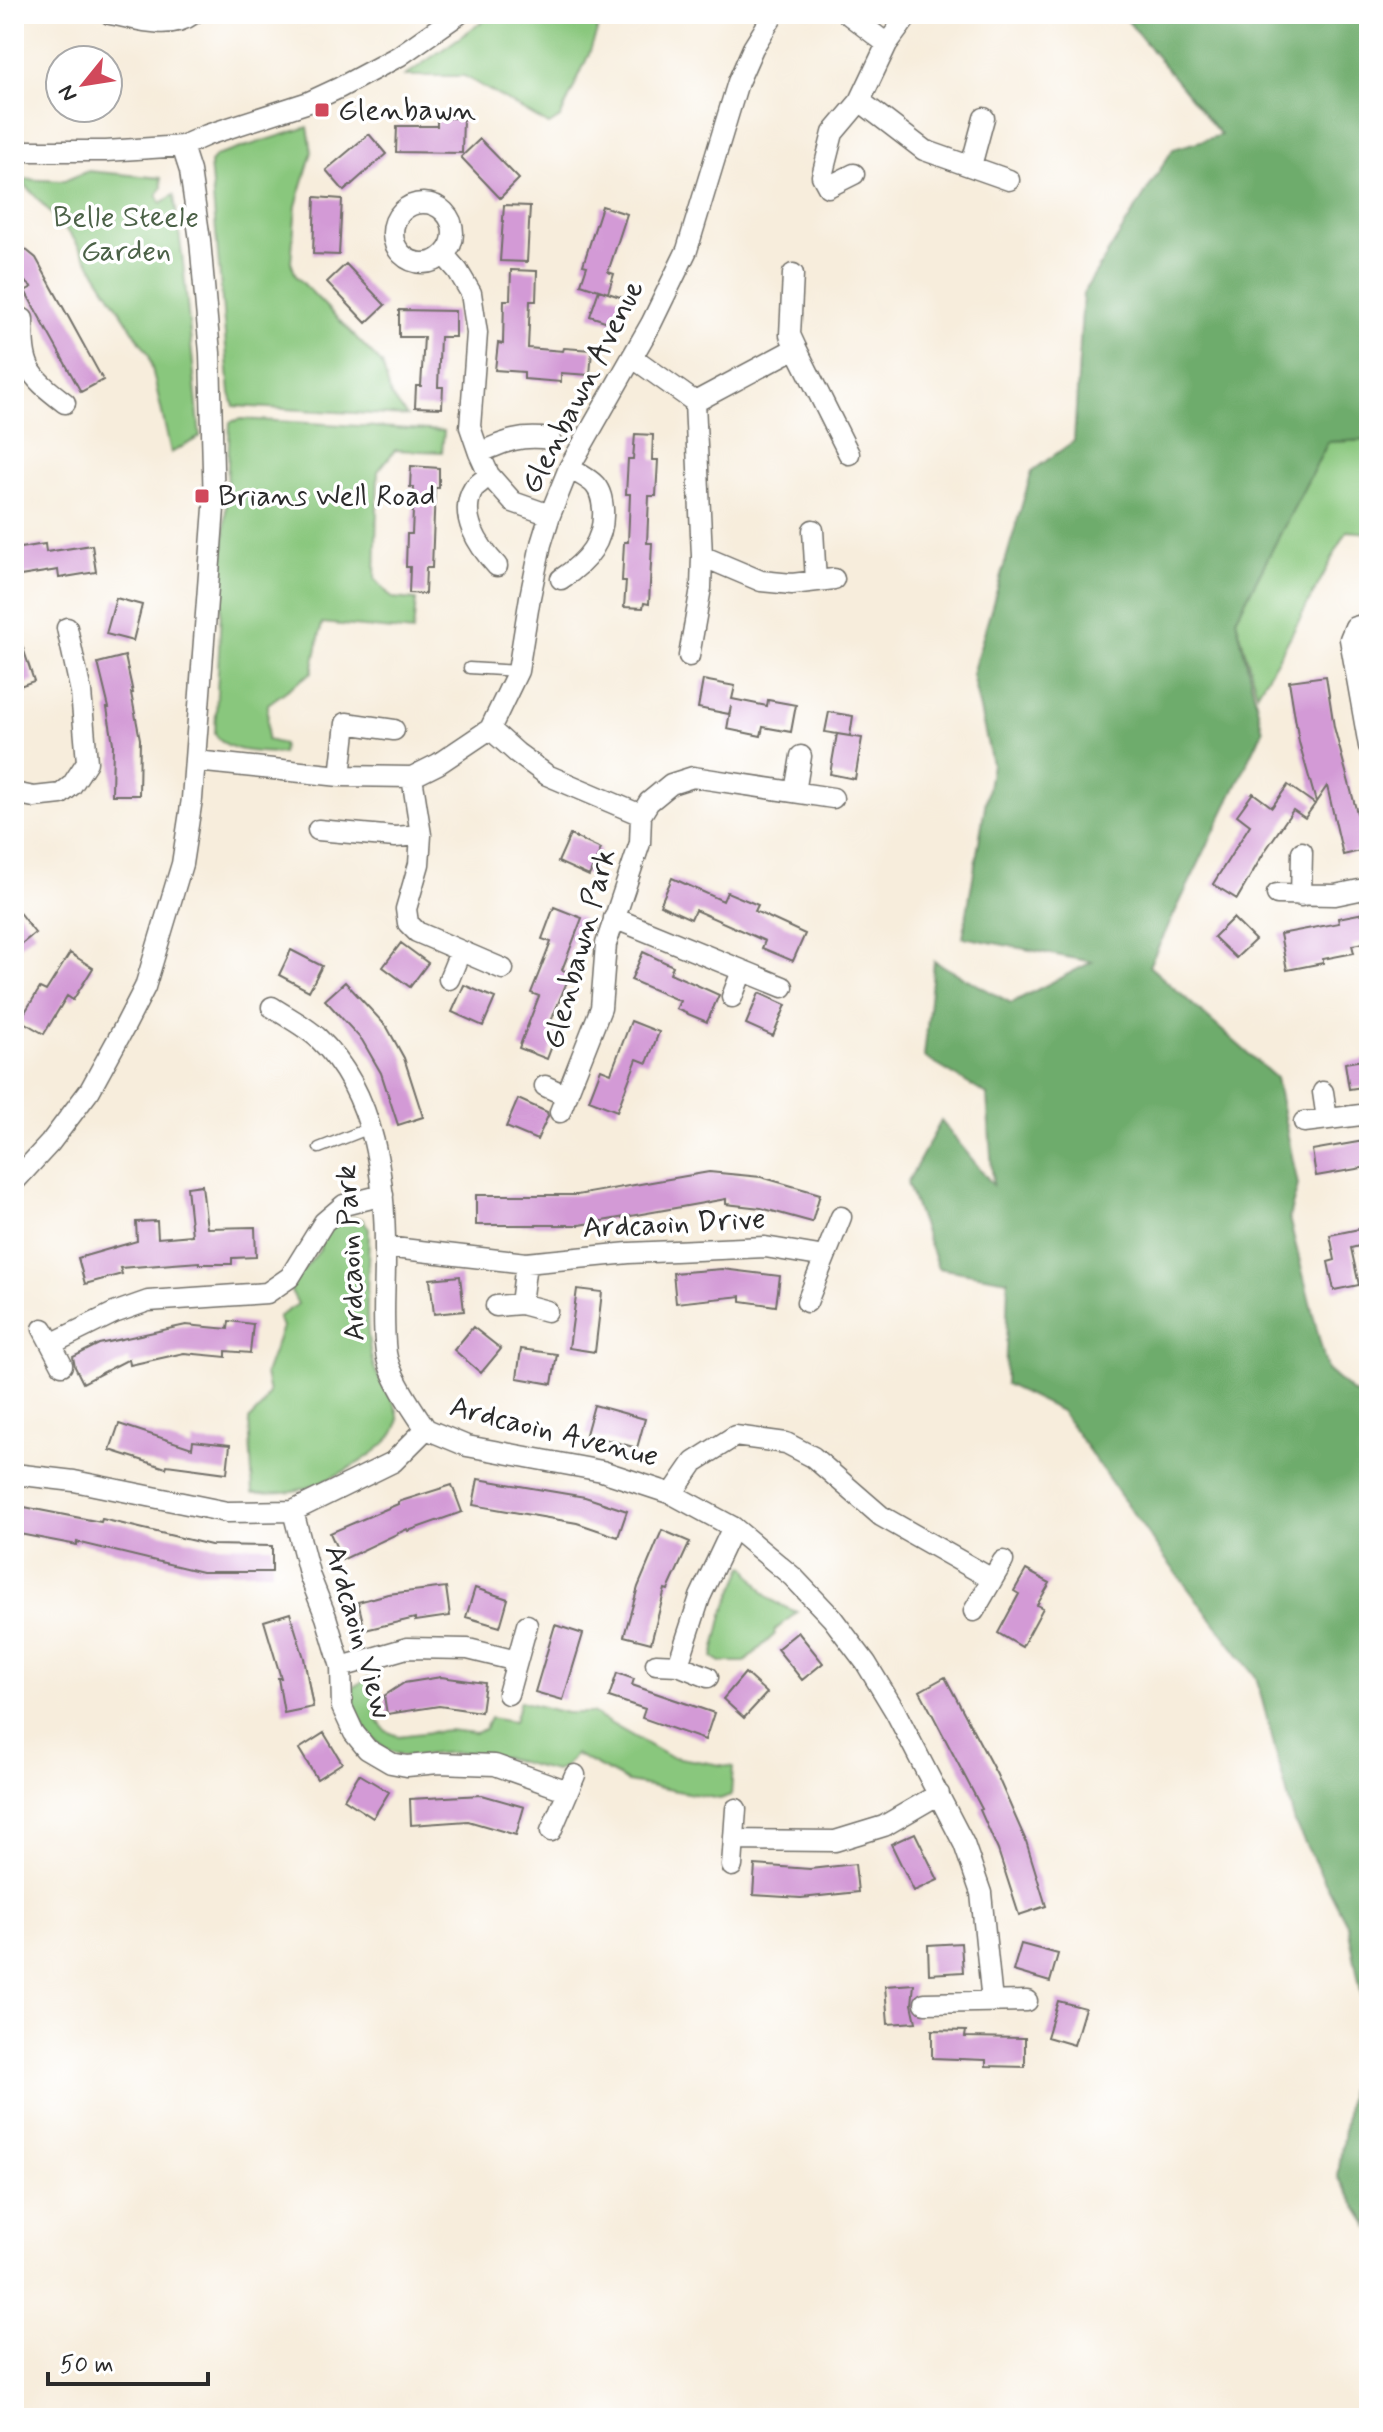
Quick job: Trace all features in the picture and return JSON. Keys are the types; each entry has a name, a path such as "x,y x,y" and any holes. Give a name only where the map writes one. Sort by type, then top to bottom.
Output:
{"street":[{"path":"110,14 158,23 187,19 193,14"},
{"path":"14,151 106,151 182,146 309,102 339,88 399,56 459,14"},
{"name":"Glenbawn Avenue","path":"490,729 518,671 533,583 550,515 569,468 632,357 687,250 738,82 753,48 774,14"},
{"path":"848,14 887,44"},
{"path":"854,174 828,187 822,176 833,133 860,101 887,44 909,14"},
{"path":"860,101 924,150 1009,180"},
{"path":"971,166 984,118"},
{"path":"14,1182 50,1143 90,1090 145,987 182,864 196,761 214,508 210,353 200,240 190,171 182,146"},
{"path":"444,255 471,293 477,333 470,427 479,453 489,475 513,502 550,515"},
{"path":"793,274 790,335 849,454"},
{"path":"23,319 23,380 65,403"},
{"path":"695,402 796,348"},
{"path":"632,357 695,402"},
{"path":"689,656 701,588 702,556 695,402"},
{"path":"479,453 512,439 550,439"},
{"path":"561,579 581,566 599,542 604,522 602,498 595,484 569,468"},
{"path":"489,475 474,489 469,509 471,529 481,550 497,566"},
{"path":"702,556 761,581 792,584 825,580 813,530"},
{"path":"1369,623 1355,627 1350,639 1369,746"},
{"path":"14,793 34,797 61,794 72,785 87,762 81,692 67,628"},
{"path":"340,776 346,723 394,730"},
{"path":"196,761 340,776 412,777 438,764 490,729"},
{"name":"Glenbawn Park","path":"490,729 547,775 641,815"},
{"path":"795,792 801,756"},
{"path":"412,777 421,835 419,864 406,909 408,923 417,932 503,969"},
{"name":"Glenbawn Park","path":"545,1086 563,1104 601,1008 606,944 640,843 641,815 649,802 671,784 693,777 833,798"},
{"path":"318,830 395,837 421,835"},
{"path":"1301,896 1302,852"},
{"path":"1277,894 1335,895 1369,888"},
{"path":"614,918 783,987"},
{"path":"449,979 460,952"},
{"path":"732,997 742,971"},
{"name":"Ardcaoin Park","path":"272,1007 316,1036 338,1061 358,1096 370,1128 383,1195 386,1356 407,1401 426,1429"},
{"path":"1323,1092 1327,1119"},
{"path":"1304,1122 1369,1114"},
{"path":"62,1365 47,1337 148,1301 267,1293 290,1277 324,1222 344,1205 383,1195"},
{"path":"807,1302 841,1217"},
{"name":"Ardcaoin Drive","path":"385,1247 526,1263 629,1253 765,1247 825,1257"},
{"path":"521,1304 526,1263"},
{"path":"496,1306 521,1304 547,1311"},
{"name":"Ardcaoin Avenue","path":"14,1474 74,1481 227,1512 293,1511 393,1462 426,1429 467,1446 602,1471 672,1494 733,1527 793,1577 832,1618 866,1663 895,1711 964,1844 981,1893 992,2002"},
{"path":"672,1494 694,1462 735,1436 786,1443 813,1457 881,1516 998,1570 974,1611"},
{"name":"Ardcaoin View","path":"293,1511 310,1577 341,1667 342,1707 354,1733 367,1749 391,1763 407,1766 438,1763 495,1765 571,1783 551,1831"},
{"path":"678,1665 700,1597 733,1527"},
{"path":"508,1694 527,1625"},
{"path":"341,1667 407,1648 468,1649 517,1661"},
{"path":"656,1664 678,1665 708,1677"},
{"path":"734,1840 835,1841 884,1826 939,1794"},
{"path":"732,1866 736,1809"},
{"path":"925,2003 1027,2001"}],"lane":[{"path":"469,668 518,671"},
{"path":"319,1148 370,1128"}],"green space":[{"path":"493,14 603,14 560,118 549,125 464,76 405,76"},
{"path":"1122,14 1369,14 1369,440 1328,442 1236,619 1263,731 1149,966 1276,1078 1298,1185 1289,1218 1327,1370 1353,1393 1369,1397 1369,2226 1338,2177 1354,2049 1367,2022 1348,1926 1295,1824 1256,1677 1164,1557 1061,1411 1005,1384 1008,1280 938,1268 907,1183 941,1121 993,1185 987,1095 924,1057 934,961 1011,1003 1092,962 963,937 992,764 972,674 1032,471 1074,441 1083,293 1173,149 1221,135"},
{"path":"308,127 312,152 296,206 291,262 296,276 382,364 391,396 407,416 234,406 230,393 210,163 215,156"},
{"name":"Belle Steele Garden","path":"88,171 161,178 162,187 157,195 161,203 174,195 200,437 171,453 149,355 74,239 20,179 64,181"},
{"path":"241,419 444,431 442,452 395,450 378,471 375,579 392,598 416,600 413,632 322,623 312,672 268,704 267,740 283,744 282,754 236,748 215,734 230,422"},
{"path":"1369,440 1369,533 1347,531 1257,693 1236,619 1328,442"},
{"path":"354,1217 362,1219 369,1228 367,1318 370,1353 377,1374 396,1409 398,1423 386,1442 374,1452 330,1478 300,1490 253,1493 249,1420 262,1407 269,1393 265,1374 282,1327 278,1317 298,1304 289,1287 320,1250 325,1230"},
{"path":"744,1566 767,1596 797,1612 745,1662 721,1662 713,1657 723,1614"},
{"path":"368,1678 378,1721 386,1731 398,1736 448,1730 475,1733 485,1729 490,1718 514,1722 520,1701 566,1713 592,1713 668,1756 733,1767 731,1795 720,1799 628,1782 575,1754 564,1768 556,1771 482,1754 410,1756 395,1753 376,1741 357,1711 350,1689"}],"building":[{"path":"437,118 463,118 462,153 396,152 397,126 437,126"},
{"path":"369,134 386,154 344,191 326,170"},
{"path":"480,139 519,179 500,198 461,157"},
{"path":"315,197 342,199 339,255 313,254"},
{"path":"504,205 530,206 527,262 500,261"},
{"path":"602,206 627,214 608,272 614,274 608,293 581,284 587,266 583,265"},
{"path":"14,240 36,258 103,380 81,392 25,291 32,287 14,273"},
{"path":"346,264 385,305 366,323 327,282"},
{"path":"511,270 537,271 536,301 530,301 528,348 592,350 590,375 561,373 561,382 524,379 524,372 495,370 498,343 503,344 504,300 510,300"},
{"path":"599,290 623,298 614,324 590,316"},
{"path":"399,310 455,311 455,337 440,337 438,387 443,387 442,408 415,407 416,386 421,386 424,337 399,337"},
{"path":"635,434 653,435 652,460 658,460 656,496 649,496 647,543 652,543 649,604 644,603 643,608 624,607 626,581 622,581 624,542 628,542 628,459 633,459"},
{"path":"411,466 439,468 439,488 435,488 432,568 426,568 425,594 409,593 410,567 406,567 407,534 412,534 414,487 410,487"},
{"path":"45,544 46,552 92,545 96,572 59,578 58,570 14,577 14,549"},
{"path":"116,598 142,605 133,641 106,634"},
{"path":"17,630 34,681 14,688 14,631"},
{"path":"125,656 140,739 139,795 112,795 113,743 109,708 98,663"},
{"path":"1326,676 1334,727 1357,813 1369,810 1369,849 1343,855 1327,786 1316,802 1299,742 1289,681"},
{"path":"703,680 735,686 732,699 767,706 768,700 796,705 791,732 763,727 761,736 727,729 731,706 729,714 698,708"},
{"path":"829,712 853,716 850,736 825,732"},
{"path":"837,734 862,738 855,779 830,774"},
{"path":"1288,785 1315,804 1305,818 1293,810 1237,899 1213,884 1250,825 1237,815 1253,793 1272,807"},
{"path":"570,835 601,849 589,876 558,862"},
{"path":"672,878 723,901 727,892 758,905 755,911 805,934 793,961 762,948 765,941 695,910 691,919 660,905"},
{"path":"14,906 35,933 14,950"},
{"path":"554,907 582,918 562,970 568,972 568,979 550,1024 559,1027 547,1059 519,1048 539,996 531,993 551,942 542,939"},
{"path":"1369,912 1369,942 1352,945 1354,953 1287,970 1280,934 1339,923 1338,918"},
{"path":"1233,918 1255,940 1236,958 1214,937"},
{"path":"401,943 428,963 410,987 383,967"},
{"path":"291,950 322,966 309,991 279,975"},
{"path":"643,952 673,966 670,973 719,995 707,1022 676,1009 680,1001 631,980"},
{"path":"70,953 93,968 73,1000 67,996 44,1034 20,1020 40,988 46,991"},
{"path":"345,982 387,1027 404,1058 423,1117 398,1125 381,1073 362,1040 325,1000"},
{"path":"464,985 495,998 483,1026 452,1012"},
{"path":"759,993 786,1005 773,1036 746,1024"},
{"path":"631,1021 659,1032 647,1063 637,1059 617,1111 589,1100 601,1069 611,1073"},
{"path":"1369,1059 1369,1086 1349,1089 1345,1063"},
{"path":"518,1099 547,1112 537,1140 506,1127"},
{"path":"1364,1141 1368,1167 1316,1176 1312,1150"},
{"path":"709,1172 761,1177 820,1194 812,1222 761,1208 726,1204 726,1199 580,1225 476,1225 476,1195 577,1195"},
{"path":"202,1185 207,1228 255,1227 256,1257 232,1258 232,1264 199,1262 120,1268 122,1274 85,1284 78,1258 137,1241 136,1222 157,1221 158,1238 192,1235 187,1187"},
{"path":"1364,1228 1367,1244 1351,1248 1359,1285 1334,1290 1328,1262 1335,1260 1330,1235"},
{"path":"722,1269 780,1276 776,1306 741,1301 741,1296 676,1303 673,1273"},
{"path":"460,1276 464,1311 434,1314 430,1279"},
{"path":"577,1289 602,1292 595,1352 569,1348"},
{"path":"229,1321 253,1324 250,1353 226,1351 226,1357 184,1353 130,1365 129,1359 83,1383 75,1367 73,1357 99,1344 186,1325 228,1329"},
{"path":"473,1327 501,1349 481,1373 454,1350"},
{"path":"521,1349 557,1354 552,1384 517,1378"},
{"path":"594,1405 645,1419 637,1448 586,1434"},
{"path":"119,1424 192,1448 193,1441 230,1445 227,1473 167,1465 166,1468 110,1450"},
{"path":"478,1479 585,1497 627,1511 618,1537 577,1523 473,1505"},
{"path":"452,1485 462,1512 407,1529 342,1560 330,1533 398,1502"},
{"path":"14,1505 101,1522 102,1519 211,1545 272,1546 272,1572 202,1572 77,1542 77,1545 14,1533"},
{"path":"662,1530 690,1542 668,1590 665,1589 651,1643 624,1636 638,1587"},
{"path":"1026,1570 1050,1583 1037,1605 1043,1608 1022,1647 998,1633 1019,1594 1014,1591"},
{"path":"446,1587 450,1616 415,1621 415,1618 365,1630 358,1602 388,1594"},
{"path":"475,1588 508,1599 500,1627 466,1617"},
{"path":"290,1613 304,1658 313,1707 284,1713 278,1678 281,1678 264,1621"},
{"path":"555,1625 583,1634 563,1700 535,1692"},
{"path":"798,1632 823,1663 802,1680 777,1649"},
{"path":"617,1673 634,1679 632,1685 714,1713 705,1740 642,1718 645,1709 609,1697"},
{"path":"745,1673 767,1693 744,1718 723,1699"},
{"path":"441,1677 485,1683 481,1712 439,1706 387,1714 384,1696 404,1683"},
{"path":"945,1677 997,1775 1026,1841 1046,1906 1019,1915 982,1809 920,1691"},
{"path":"324,1733 342,1763 317,1779 299,1749"},
{"path":"359,1774 389,1792 373,1818 344,1799"},
{"path":"482,1795 524,1807 516,1835 468,1821 411,1825 410,1799"},
{"path":"915,1833 938,1880 914,1891 891,1844"},
{"path":"855,1864 858,1892 801,1898 753,1895 755,1865 810,1869"},
{"path":"961,1943 963,1972 929,1974 928,1945"},
{"path":"1021,1944 1058,1954 1050,1982 1013,1971"},
{"path":"914,1984 912,2004 916,2022 888,2024 885,1986"},
{"path":"1058,2001 1085,2008 1074,2045 1047,2037"},
{"path":"932,2030 966,2031 965,2037 1025,2038 1025,2067 986,2066 986,2060 932,2058"}],"place":[{"name":"Glenbawn","path":"322,110"},
{"name":"Brians Well Road","path":"202,496"}]}
